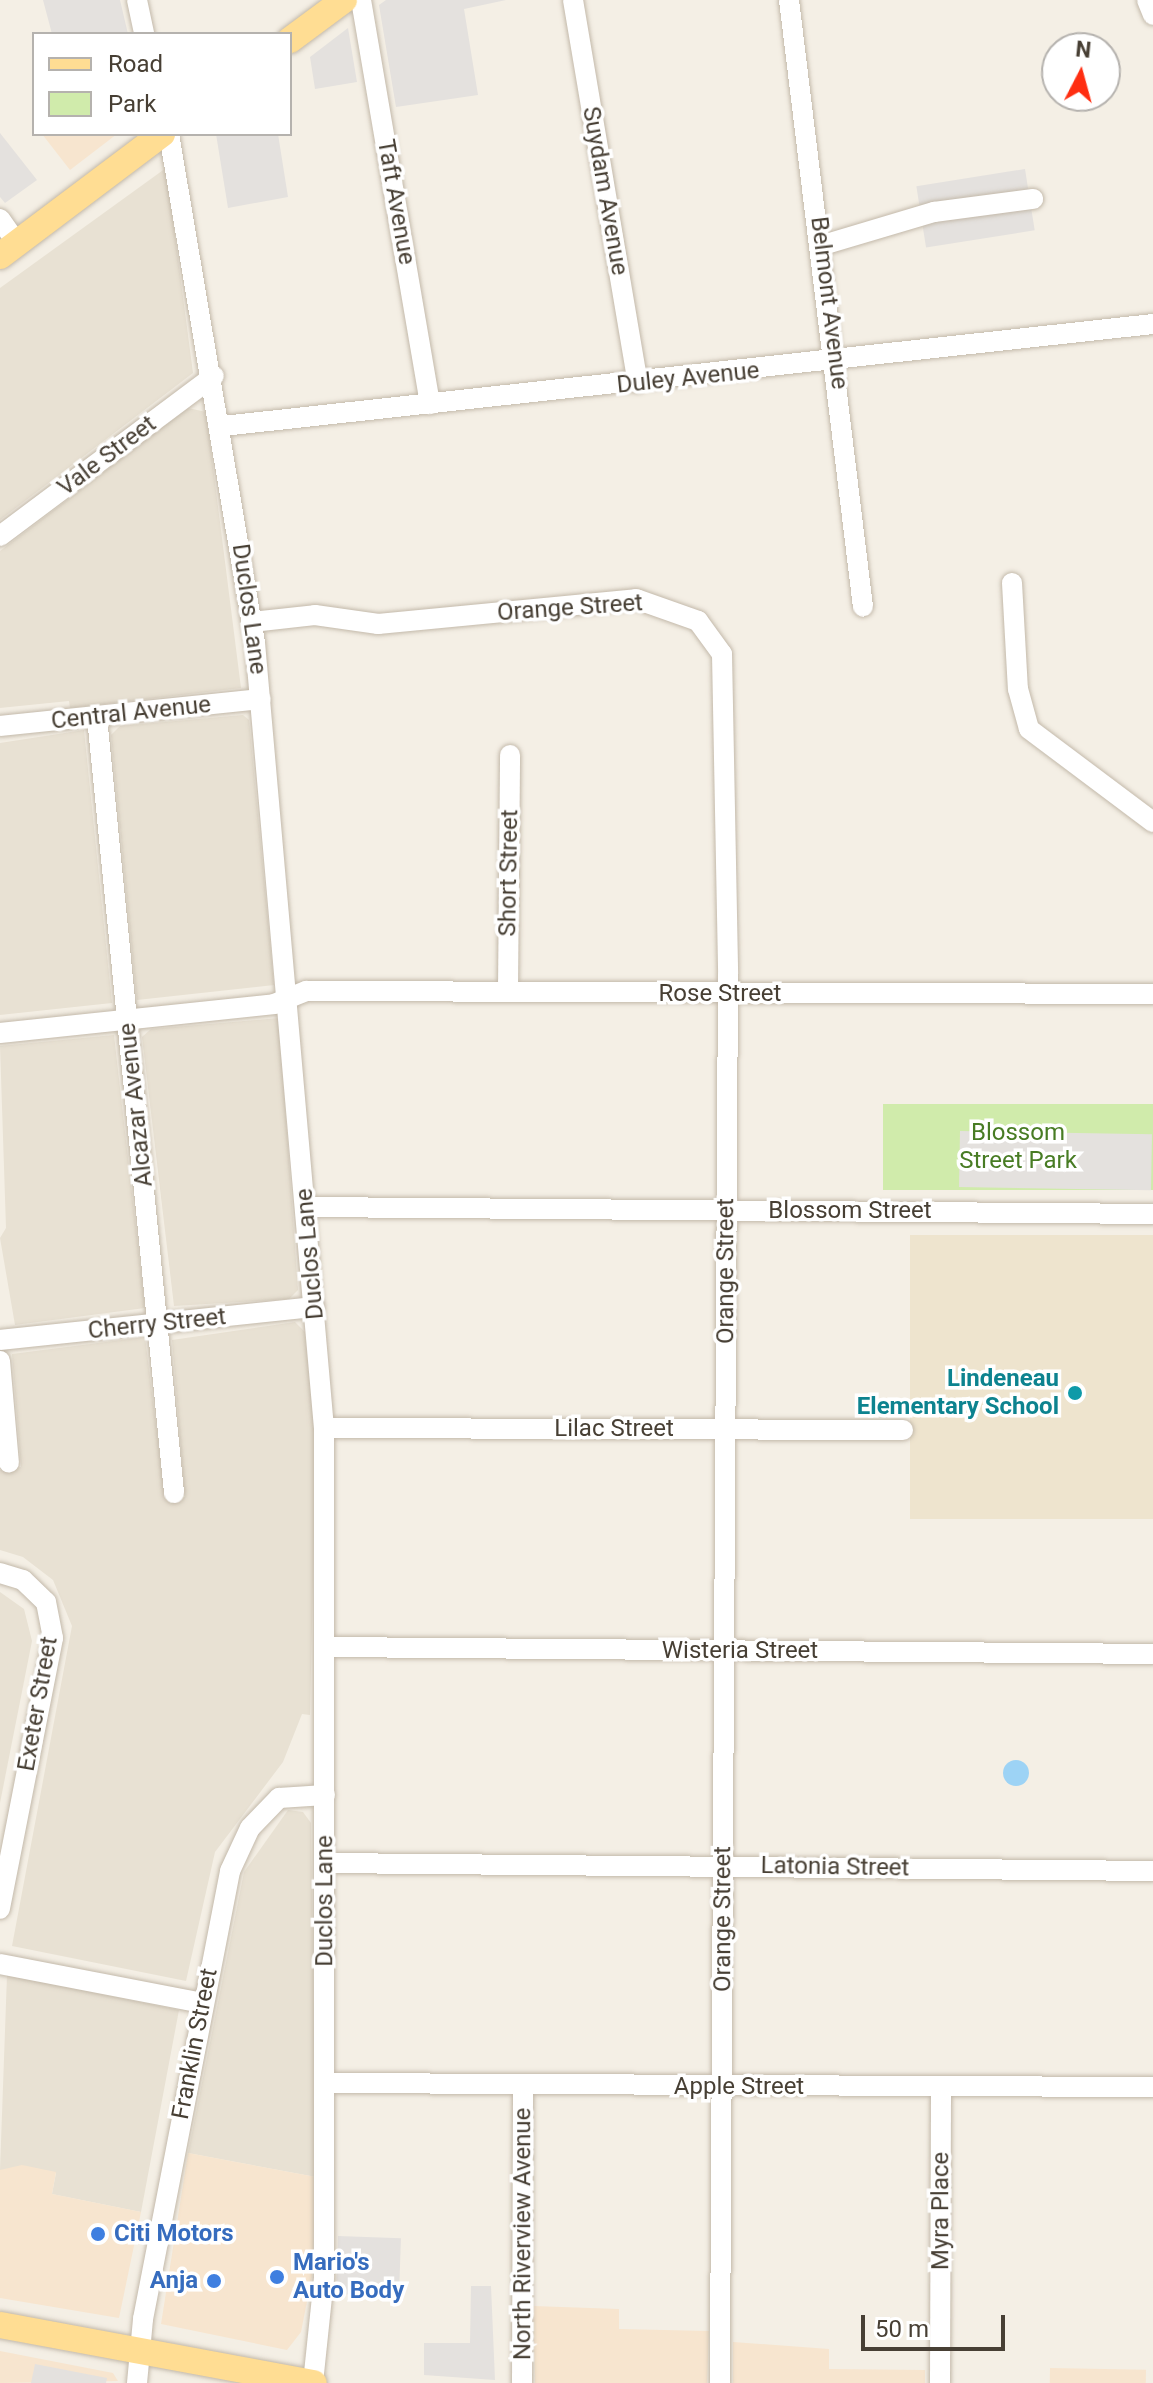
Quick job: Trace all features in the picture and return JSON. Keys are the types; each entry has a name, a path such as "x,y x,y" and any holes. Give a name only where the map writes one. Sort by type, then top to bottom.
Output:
{"main road":[{"path":"292,39 344,0"},
{"path":"9,249 159,136"},
{"path":"0,2325 313,2383"}],"street":[{"path":"137,0 144,32"},
{"name":"Taft Avenue","path":"361,0 430,404"},
{"name":"Suydam Avenue","path":"573,0 638,383"},
{"name":"Belmont Avenue","path":"789,0 838,362 863,607"},
{"path":"1147,0 1153,15"},
{"name":"Duclos Lane","path":"169,136 223,426 252,622 289,998 324,1428 324,2278 313,2383"},
{"path":"823,245 934,212 1033,199"},
{"path":"0,219 9,249"},
{"name":"Duley Avenue","path":"223,426 838,362 1153,324"},
{"name":"Vale Street","path":"0,536 214,376"},
{"path":"1012,583 1018,689 1029,729 1153,822"},
{"name":"Orange Street","path":"252,622 315,615 378,624 636,599 698,621 722,654 728,677 728,994 720,2383"},
{"name":"Central Avenue","path":"0,726 261,699"},
{"name":"Alcazar Avenue","path":"97,717 160,1324 174,1493"},
{"name":"Short Street","path":"508,991 510,755"},
{"name":"Rose Street","path":"0,1033 127,1021 289,998 306,991 1153,994"},
{"name":"Blossom Street","path":"306,1207 1153,1214"},
{"name":"Cherry Street","path":"0,1340 314,1307"},
{"path":"0,1361 9,1463"},
{"name":"Lilac Street","path":"324,1428 903,1430"},
{"name":"Exeter Street","path":"0,1573 23,1580 46,1602 53,1638 0,1909"},
{"name":"Wisteria Street","path":"326,1647 1153,1654"},
{"name":"Franklin Street","path":"137,2383 140,2351 202,2003 230,1871 250,1828 279,1798 325,1795"},
{"name":"Latonia Street","path":"324,1863 1153,1871"},
{"path":"0,1964 202,2003"},
{"name":"Apple Street","path":"325,2083 1153,2087"},
{"name":"North Riverview Avenue","path":"522,2383 523,2086"},
{"name":"Myra Place","path":"940,2383 941,2088"}],"shaded area":[{"path":"43,0 120,0 128,32 51,32"},
{"path":"386,0 506,0 464,9 478,95 396,107 379,5"},
{"path":"348,28 357,82 315,89 310,57"},
{"path":"0,133 37,180 5,203 0,197"},
{"path":"44,136 114,136 70,170"},
{"path":"216,136 278,136 288,197 228,208"},
{"path":"166,168 193,373 0,520 0,288"},
{"path":"1025,169 1035,230 926,247 916,186"},
{"path":"188,408 206,412 241,688 70,708 69,701 0,708 0,551"},
{"path":"243,715 249,720 274,985 137,1000 111,735 120,726"},
{"path":"84,730 112,1003 0,1015 0,743"},
{"path":"279,1018 298,1290 289,1299 174,1306 142,1037 151,1029"},
{"path":"114,1035 145,1308 15,1325 0,1238 6,1228 0,1046"},
{"path":"960,1131 1152,1134 1151,1190 959,1187"},
{"path":"910,1235 1153,1235 1153,1519 910,1519"},
{"path":"295,1322 305,1332 316,1444 310,1715 302,1714 283,1762 215,1852 186,1981 12,1946 72,1626 53,1580 23,1557 0,1550 0,1470 21,1467 12,1354 145,1337 165,1498 185,1497 172,1340"},
{"path":"0,1592 24,1609 32,1641 0,1803"},
{"path":"288,1810 303,1812 311,1823 316,2177 188,2153 244,1872"},
{"path":"7,1975 179,2010 141,2212 52,2194 56,2173 0,2170"},
{"path":"188,2153 316,2177 312,2276 301,2332 287,2350 161,2324"},
{"path":"22,2165 56,2172 52,2194 141,2212 119,2318 0,2298 0,2170"},
{"path":"338,2236 401,2238 399,2296 336,2294"},
{"path":"471,2286 491,2286 495,2380 424,2375 424,2343 470,2343"},
{"path":"533,2306 619,2309 619,2329 709,2331 707,2383 535,2383"},
{"path":"733,2342 829,2349 829,2369 925,2370 925,2383 733,2383"},
{"path":"0,2351 113,2373 118,2381 0,2383"},
{"path":"35,2364 107,2378 106,2383 31,2383"},
{"path":"1050,2368 1146,2370 1146,2383 1050,2383"}],"green space":[{"name":"Blossom Street Park","path":"883,1104 1153,1104 1153,1190 883,1190"}],"water":[{"path":"1016,1760 1025,1764 1029,1773 1025,1782 1016,1786 1007,1782 1003,1773 1007,1764"}],"place":[{"name":"Lindeneau Elementary School","path":"1075,1393"},
{"name":"Citi Motors","path":"98,2234"},
{"name":"Mario's Auto Body","path":"277,2277"},
{"name":"Anja","path":"214,2281"}]}
